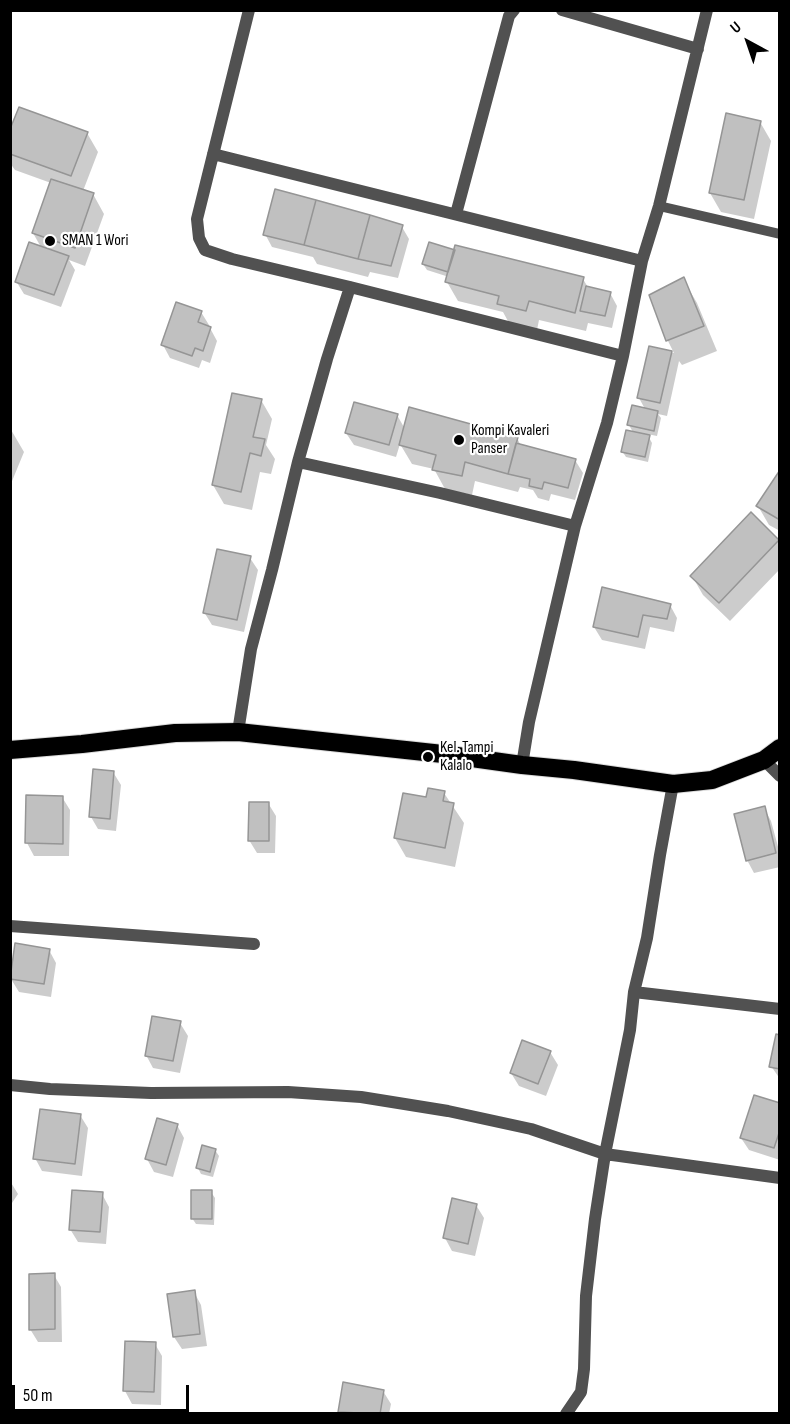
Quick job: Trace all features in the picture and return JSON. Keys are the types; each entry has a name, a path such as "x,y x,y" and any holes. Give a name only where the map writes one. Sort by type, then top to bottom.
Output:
{"highway":[{"path":"10,750 175,733 238,732 443,754 673,784 712,780 764,760 780,748"}],"street":[{"path":"249,10 197,219 199,238 205,250 232,260 350,287 623,356"},
{"path":"456,214 509,16 514,10"},
{"path":"562,10 698,49"},
{"path":"522,765 529,722 575,526 607,423 642,261 659,206 708,10"},
{"path":"213,154 642,261"},
{"path":"238,732 251,649 298,462 327,358 350,287"},
{"path":"298,462 575,526"},
{"path":"764,760 780,776"},
{"path":"566,1413 581,1392 584,1370 585,1296 605,1155 630,1029 634,992 647,938 673,784"},
{"path":"10,926 254,944"},
{"path":"634,992 780,1009"},
{"path":"10,1085 50,1089 288,1092 361,1097 448,1111 531,1129 605,1155 780,1178"}],"lane":[{"path":"659,206 780,234"}],"building":[{"path":"19,107 88,132 71,176 10,154 10,129"},
{"path":"726,113 761,121 744,200 709,193"},
{"path":"51,179 94,193 75,248 32,233"},
{"path":"275,189 316,200 304,245 263,235"},
{"path":"316,200 370,215 358,259 304,245"},
{"path":"370,215 403,225 391,266 358,259"},
{"path":"29,242 69,256 54,295 15,282"},
{"path":"429,242 455,250 448,272 422,264"},
{"path":"455,245 584,277 575,313 529,301 526,311 497,304 499,296 445,282"},
{"path":"684,277 704,326 666,341 649,295"},
{"path":"586,286 611,292 605,316 580,311"},
{"path":"176,302 202,311 198,322 211,327 203,351 195,348 192,356 161,345"},
{"path":"649,346 672,351 660,403 637,398"},
{"path":"232,393 262,399 253,437 265,439 261,456 250,453 241,492 212,485"},
{"path":"354,402 398,414 389,445 345,433"},
{"path":"632,405 658,411 654,431 627,425"},
{"name":"Kompi Kavaleri Panser","path":"409,407 518,437 508,474 465,462 462,476 432,470 436,455 399,445"},
{"path":"626,430 650,435 645,457 621,452"},
{"path":"516,443 576,459 568,488 544,482 542,489 529,486 530,479 508,474"},
{"path":"780,470 780,520 756,506"},
{"path":"751,512 779,540 719,603 690,576"},
{"path":"217,549 251,556 237,620 203,613"},
{"path":"602,587 671,604 667,619 643,615 638,637 593,627"},
{"path":"93,769 114,771 110,819 89,817"},
{"path":"428,788 445,791 443,801 454,803 445,848 394,838 403,793 426,797"},
{"path":"26,795 63,796 63,844 25,843"},
{"path":"249,802 269,802 269,841 248,841"},
{"path":"765,806 776,853 746,861 734,814"},
{"path":"15,943 50,949 44,984 10,979"},
{"path":"152,1016 181,1021 173,1061 145,1056"},
{"path":"776,1034 780,1035 780,1069 769,1067"},
{"path":"522,1040 551,1051 538,1084 510,1073"},
{"path":"754,1095 780,1103 780,1130 774,1148 740,1138"},
{"path":"40,1109 81,1114 75,1164 33,1159"},
{"path":"157,1118 178,1124 166,1165 145,1159"},
{"path":"202,1145 216,1149 210,1172 196,1168"},
{"path":"72,1190 103,1192 100,1232 69,1230"},
{"path":"191,1190 212,1190 212,1219 191,1219"},
{"path":"452,1198 477,1204 468,1244 443,1238"},
{"path":"55,1273 55,1329 29,1330 29,1274"},
{"path":"195,1290 200,1334 173,1337 167,1294"},
{"path":"125,1341 156,1342 154,1392 123,1391"},
{"path":"343,1382 384,1390 380,1414 338,1412"}],"place":[{"name":"SMAN 1 Wori","path":"50,241"},
{"name":"Kompi Kavaleri Panser","path":"459,440"},
{"name":"Kel. Tampi Kalalo","path":"428,757"}]}
